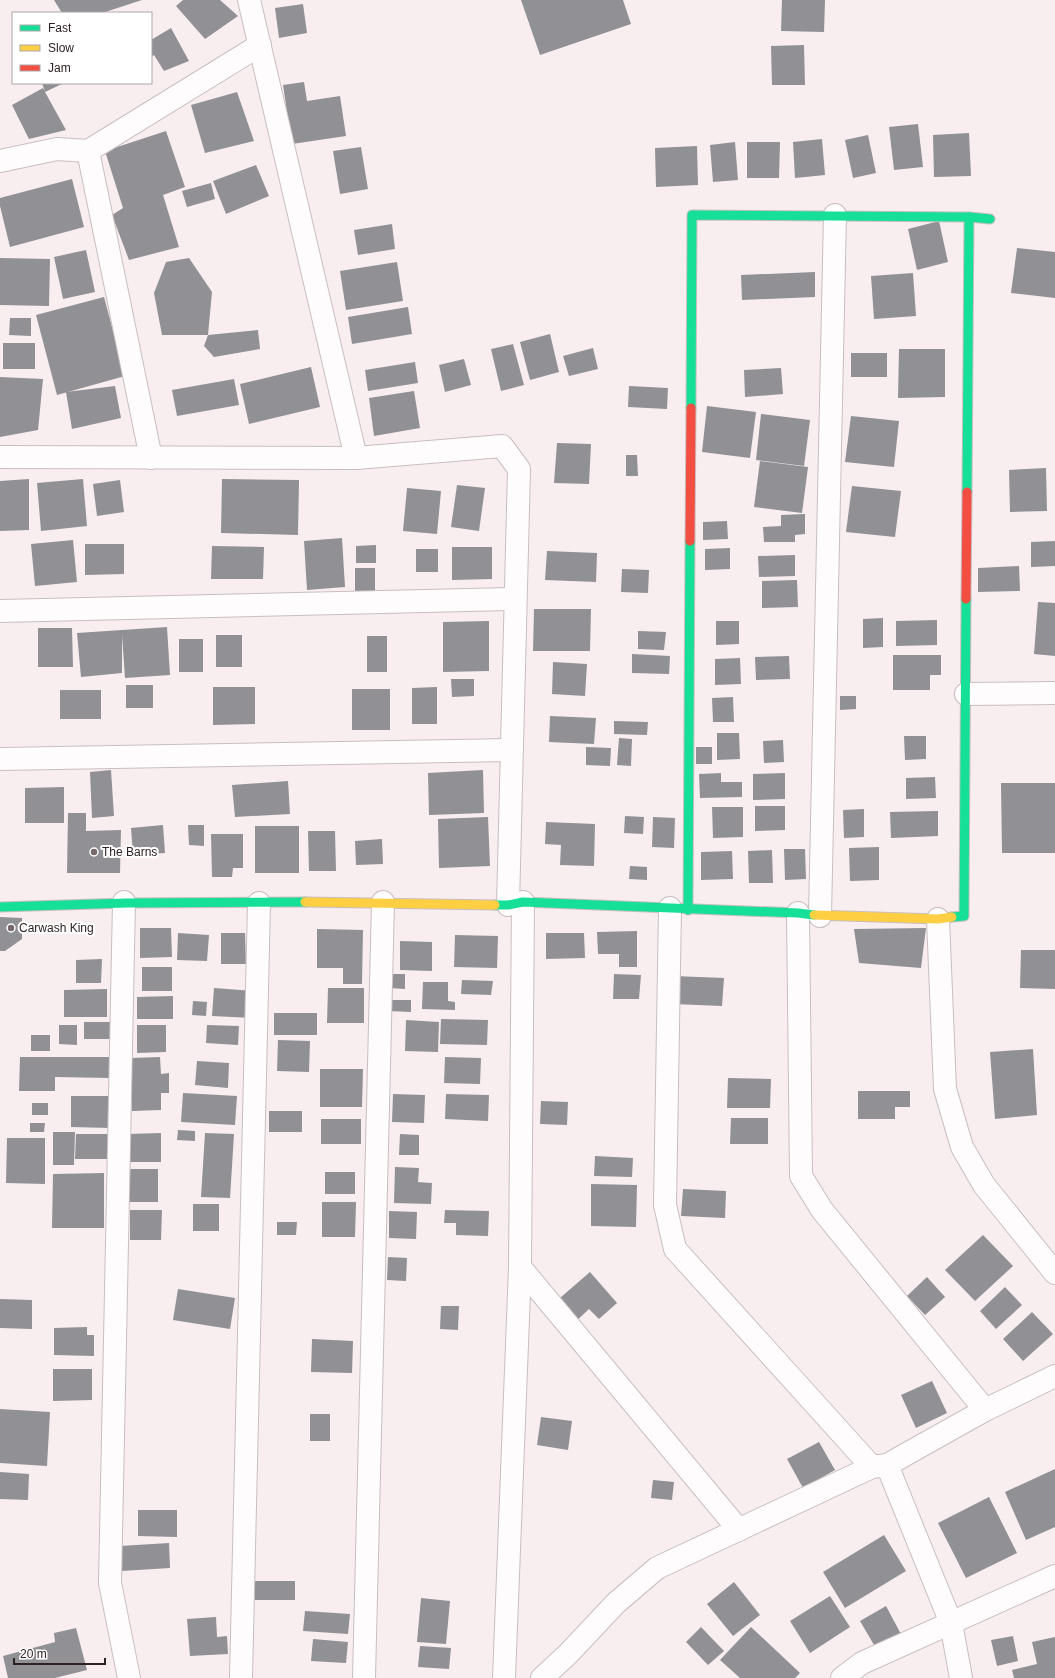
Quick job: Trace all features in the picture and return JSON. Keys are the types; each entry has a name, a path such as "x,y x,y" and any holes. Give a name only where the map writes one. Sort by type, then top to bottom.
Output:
{"street":[{"path":"249,0 356,458"},
{"path":"0,161 57,149 88,150 260,46"},
{"path":"88,150 151,458"},
{"path":"961,1678 951,1623 880,1466 675,1250 665,1205 679,909 692,215 835,215 969,217 990,219"},
{"path":"820,916 835,215"},
{"path":"0,907 124,902 383,902 516,904 938,919 964,916 969,217"},
{"path":"0,457 356,458 502,446 519,469 512,750 516,904 520,1267 504,1678"},
{"path":"0,611 515,599"},
{"path":"966,694 1055,694"},
{"path":"0,759 512,750"},
{"path":"124,902 110,1583 129,1678"},
{"path":"364,1678 383,902"},
{"path":"242,1678 259,903"},
{"path":"798,913 801,1176 822,1210 985,1410"},
{"path":"938,919 945,1088 962,1147 984,1185 1055,1273"},
{"path":"520,1267 739,1530"},
{"path":"542,1678 568,1654 616,1603 657,1568 880,1466 985,1410 1055,1376"},
{"path":"842,1678 862,1663 1055,1576"}],"building":[{"path":"54,0 142,0 105,12 61,12"},
{"path":"183,0 220,0 238,16 205,39 176,6"},
{"path":"521,0 623,0 631,24 540,55"},
{"path":"782,0 825,0 824,32 781,31"},
{"path":"303,4 307,33 279,38 275,8"},
{"path":"171,28 189,61 164,71 154,55 152,56 152,39"},
{"path":"804,45 805,85 772,85 771,46"},
{"path":"304,82 307,101 340,96 346,136 292,144 283,85"},
{"path":"42,84 62,84 45,92"},
{"path":"43,88 66,130 29,139 12,105"},
{"path":"237,92 254,141 205,153 191,105"},
{"path":"918,124 923,167 894,170 889,127"},
{"path":"166,131 185,187 163,195 179,247 129,260 112,215 123,208 105,151"},
{"path":"969,133 971,176 934,177 933,135"},
{"path":"868,135 876,173 853,178 845,140"},
{"path":"822,139 825,175 795,178 793,142"},
{"path":"735,142 738,180 713,182 710,145"},
{"path":"747,142 780,142 779,178 747,178"},
{"path":"697,146 698,185 656,187 655,148"},
{"path":"361,147 368,189 340,194 333,151"},
{"path":"256,165 269,196 226,214 213,181"},
{"path":"72,179 84,227 10,247 0,206 0,198"},
{"path":"211,183 215,199 187,207 182,191"},
{"path":"939,221 948,262 917,270 908,229"},
{"path":"392,224 395,249 358,255 354,230"},
{"path":"1017,248 1055,252 1055,298 1011,293"},
{"path":"86,250 95,292 63,299 54,257"},
{"path":"0,258 50,259 49,306 0,305"},
{"path":"189,258 212,292 208,335 162,335 154,293 166,262"},
{"path":"397,262 403,301 346,310 340,271"},
{"path":"815,272 815,297 742,300 741,275"},
{"path":"913,273 916,316 874,319 871,276"},
{"path":"104,297 125,376 57,395 36,315"},
{"path":"408,307 412,334 352,344 348,317"},
{"path":"10,318 31,318 31,336 9,335"},
{"path":"258,330 260,349 214,357 204,346 208,335"},
{"path":"550,334 559,372 530,380 520,342"},
{"path":"3,343 35,343 35,369 3,369"},
{"path":"513,344 524,385 501,391 491,349"},
{"path":"593,348 598,369 569,376 563,356"},
{"path":"899,349 945,349 945,397 898,398"},
{"path":"851,353 887,353 887,377 851,377"},
{"path":"464,359 471,385 445,392 439,365"},
{"path":"415,362 418,383 368,391 365,370"},
{"path":"311,367 320,407 249,424 240,384"},
{"path":"781,368 783,394 745,397 744,370"},
{"path":"0,377 43,379 38,430 0,437"},
{"path":"234,379 239,405 177,416 172,390"},
{"path":"115,386 121,418 72,429 66,392"},
{"path":"629,386 668,388 667,409 628,407"},
{"path":"414,391 420,428 374,436 369,398"},
{"path":"707,406 756,412 750,458 702,452"},
{"path":"761,414 810,420 804,466 756,460"},
{"path":"851,416 899,421 894,467 845,462"},
{"path":"557,443 591,444 589,484 554,483"},
{"path":"626,455 637,455 638,476 626,476"},
{"path":"760,461 808,467 802,513 754,507"},
{"path":"1046,468 1047,511 1010,512 1009,470"},
{"path":"29,479 29,530 0,531 0,481"},
{"path":"83,479 87,526 41,531 37,483"},
{"path":"222,479 299,480 298,535 221,533"},
{"path":"120,480 124,512 97,516 93,484"},
{"path":"457,485 485,488 479,531 451,527"},
{"path":"852,486 901,491 895,537 846,532"},
{"path":"407,488 441,491 437,534 403,531"},
{"path":"805,514 805,534 795,535 795,542 764,542 763,527 781,526 781,515"},
{"path":"727,521 728,539 703,540 703,522"},
{"path":"342,538 345,587 307,590 304,541"},
{"path":"73,540 77,582 35,586 31,544"},
{"path":"1055,541 1055,566 1031,567 1031,542"},
{"path":"85,544 124,544 124,574 85,575"},
{"path":"376,545 376,563 356,563 356,546"},
{"path":"212,546 264,547 263,579 211,579"},
{"path":"452,547 492,547 492,579 452,580"},
{"path":"730,548 730,569 705,570 705,549"},
{"path":"416,549 438,549 438,572 416,572"},
{"path":"547,551 597,553 596,582 545,580"},
{"path":"795,555 795,576 759,577 758,556"},
{"path":"1019,566 1020,591 978,592 978,568"},
{"path":"355,568 375,568 375,593 355,593"},
{"path":"622,569 649,570 648,593 621,592"},
{"path":"797,580 798,607 762,608 762,581"},
{"path":"1038,602 1055,603 1055,656 1034,654"},
{"path":"534,609 591,609 590,651 533,651"},
{"path":"883,618 883,647 863,648 863,619"},
{"path":"937,620 937,645 896,646 896,621"},
{"path":"489,621 489,671 443,672 443,622"},
{"path":"716,621 739,621 739,644 716,645"},
{"path":"167,627 170,675 125,678 122,635 122,673 81,677 77,633"},
{"path":"38,628 72,628 73,667 38,667"},
{"path":"638,631 666,632 664,650 638,649"},
{"path":"216,635 242,635 242,667 216,667"},
{"path":"367,636 387,636 387,672 367,672"},
{"path":"179,639 203,639 203,672 179,672"},
{"path":"632,654 670,656 669,674 632,673"},
{"path":"893,655 941,655 941,675 930,675 930,690 893,690"},
{"path":"789,656 790,679 756,680 755,657"},
{"path":"740,658 741,684 715,685 715,659"},
{"path":"553,662 587,664 585,696 552,694"},
{"path":"451,679 474,679 474,696 452,697"},
{"path":"126,685 153,685 153,708 126,708"},
{"path":"213,687 255,687 255,724 213,725"},
{"path":"437,687 437,724 412,724 412,688"},
{"path":"352,689 390,689 390,730 352,730"},
{"path":"60,690 101,690 101,719 60,719"},
{"path":"840,696 856,696 856,709 840,710"},
{"path":"733,697 734,722 713,722 712,698"},
{"path":"550,716 596,718 594,744 549,742"},
{"path":"614,721 648,722 647,735 614,734"},
{"path":"717,733 739,733 740,759 717,760"},
{"path":"904,736 926,736 926,759 905,760"},
{"path":"619,738 632,739 631,766 617,765"},
{"path":"783,740 784,762 764,763 763,741"},
{"path":"586,747 611,748 610,766 586,765"},
{"path":"696,747 712,747 712,764 696,764"},
{"path":"111,770 114,816 92,818 90,772"},
{"path":"483,770 484,813 429,815 428,773"},
{"path":"721,773 721,782 742,782 742,797 700,798 699,774"},
{"path":"785,773 785,799 753,800 753,774"},
{"path":"935,777 936,798 906,799 906,778"},
{"path":"288,781 290,814 235,817 232,785"},
{"path":"1001,783 1055,783 1055,853 1002,853"},
{"path":"64,787 64,823 25,823 25,788"},
{"path":"755,806 785,806 785,830 755,831"},
{"path":"712,807 743,807 743,837 713,838"},
{"path":"864,809 864,837 844,838 843,810"},
{"path":"938,811 938,836 891,838 890,812"},
{"name":"The Barns","path":"68,813 86,813 86,831 121,830 120,873 67,873"},
{"path":"625,816 644,817 643,834 624,833"},
{"path":"488,817 490,866 439,868 438,819"},
{"path":"653,817 675,818 674,848 652,847"},
{"path":"546,822 595,824 594,866 560,865 561,845 545,844"},
{"path":"163,825 165,853 133,855 131,828"},
{"path":"188,825 204,825 204,846 189,845"},
{"path":"255,826 299,826 299,873 255,873"},
{"path":"308,831 335,831 336,871 309,871"},
{"path":"211,834 243,834 243,868 233,868 232,877 212,877"},
{"path":"382,839 383,864 356,865 355,841"},
{"path":"879,847 879,880 850,881 849,848"},
{"path":"784,849 805,849 806,879 785,880"},
{"path":"772,850 773,883 749,883 748,851"},
{"path":"732,851 733,879 701,880 701,852"},
{"path":"630,866 647,867 647,880 629,879"},
{"name":"Carwash King","path":"0,917 22,918 22,939 5,951 0,951"},
{"path":"140,928 171,928 172,957 140,958"},
{"path":"926,928 921,968 859,963 854,929"},
{"path":"317,929 363,930 362,984 343,984 343,968 317,968"},
{"path":"637,931 637,967 619,967 619,954 598,954 597,932"},
{"path":"178,933 209,935 207,961 177,960"},
{"path":"221,933 245,933 246,964 221,964"},
{"path":"546,933 584,933 585,958 546,959"},
{"path":"455,935 498,936 497,968 454,967"},
{"path":"400,941 432,942 432,971 400,970"},
{"path":"1021,950 1055,950 1055,989 1020,988"},
{"path":"102,959 101,983 76,983 76,960"},
{"path":"142,967 172,967 172,991 142,991"},
{"path":"389,974 405,974 405,989 388,988"},
{"path":"614,974 641,975 639,999 613,999"},
{"path":"674,976 724,978 722,1006 673,1004"},
{"path":"462,980 493,981 491,995 461,994"},
{"path":"423,982 448,982 448,1001 455,1002 455,1010 422,1009"},
{"path":"214,988 254,991 252,1018 212,1016"},
{"path":"328,988 364,988 364,1023 327,1023"},
{"path":"107,989 107,1017 64,1017 64,990"},
{"path":"173,996 173,1019 137,1019 137,997"},
{"path":"388,1000 411,1000 411,1012 388,1011"},
{"path":"193,1001 207,1002 206,1016 192,1015"},
{"path":"274,1013 317,1013 317,1035 274,1035"},
{"path":"441,1019 488,1020 487,1045 440,1044"},
{"path":"406,1020 439,1022 438,1052 405,1051"},
{"path":"84,1022 110,1022 110,1039 84,1039"},
{"path":"59,1025 77,1025 77,1045 59,1044"},
{"path":"137,1025 166,1025 166,1052 137,1053"},
{"path":"207,1025 239,1026 238,1045 206,1043"},
{"path":"31,1035 50,1035 50,1051 31,1051"},
{"path":"278,1040 310,1041 309,1072 277,1071"},
{"path":"1033,1049 1037,1115 995,1119 990,1052"},
{"path":"20,1057 109,1057 109,1078 55,1077 55,1091 19,1091"},
{"path":"160,1057 161,1074 169,1073 169,1093 161,1093 161,1110 132,1111 131,1058"},
{"path":"445,1057 481,1058 480,1084 444,1083"},
{"path":"197,1061 229,1063 228,1088 195,1085"},
{"path":"320,1069 363,1069 362,1107 320,1107"},
{"path":"728,1078 771,1079 770,1108 727,1108"},
{"path":"858,1091 910,1091 910,1107 895,1107 895,1119 858,1119"},
{"path":"183,1093 237,1096 235,1125 181,1122"},
{"path":"393,1094 425,1095 424,1123 392,1122"},
{"path":"446,1094 489,1095 488,1121 445,1119"},
{"path":"71,1096 111,1096 110,1128 71,1127"},
{"path":"541,1101 568,1102 567,1125 540,1124"},
{"path":"32,1103 48,1103 48,1115 32,1115"},
{"path":"269,1111 302,1111 302,1132 269,1132"},
{"path":"731,1118 768,1118 768,1144 730,1144"},
{"path":"321,1119 361,1119 361,1144 321,1144"},
{"path":"30,1123 45,1123 44,1132 30,1132"},
{"path":"178,1130 195,1131 195,1141 177,1140"},
{"path":"53,1132 75,1132 74,1165 53,1165"},
{"path":"161,1133 161,1162 127,1162 127,1134"},
{"path":"205,1133 234,1134 230,1198 201,1197"},
{"path":"76,1134 109,1134 108,1159 75,1159"},
{"path":"400,1134 419,1135 419,1155 399,1155"},
{"path":"7,1138 45,1138 45,1184 6,1183"},
{"path":"595,1156 633,1158 632,1177 594,1176"},
{"path":"395,1167 419,1168 418,1182 432,1183 431,1204 394,1203"},
{"path":"128,1169 158,1169 158,1202 128,1202"},
{"path":"325,1172 355,1172 355,1194 325,1194"},
{"path":"104,1173 104,1228 52,1228 53,1174"},
{"path":"591,1184 637,1185 636,1227 591,1226"},
{"path":"683,1189 726,1191 725,1218 681,1216"},
{"path":"322,1202 356,1202 355,1237 322,1237"},
{"path":"193,1204 219,1204 219,1231 193,1231"},
{"path":"130,1210 162,1210 161,1240 130,1240"},
{"path":"445,1210 489,1211 488,1236 456,1235 456,1223 444,1223"},
{"path":"389,1211 417,1212 416,1239 389,1238"},
{"path":"277,1222 297,1222 296,1235 277,1235"},
{"path":"983,1235 1013,1266 975,1301 945,1270"},
{"path":"388,1257 407,1258 406,1281 387,1280"},
{"path":"590,1272 617,1303 599,1319 589,1309 572,1325 553,1304"},
{"path":"927,1277 945,1297 925,1315 907,1296"},
{"path":"1005,1287 1022,1305 996,1329 980,1311"},
{"path":"178,1289 235,1298 230,1329 173,1320"},
{"path":"0,1299 32,1300 32,1329 0,1328"},
{"path":"441,1306 459,1306 458,1330 440,1329"},
{"path":"1032,1312 1053,1334 1023,1361 1003,1339"},
{"path":"87,1327 87,1335 94,1335 94,1356 54,1355 54,1328"},
{"path":"312,1339 353,1341 352,1373 311,1372"},
{"path":"53,1369 92,1369 92,1400 53,1401"},
{"path":"932,1381 947,1413 916,1428 901,1395"},
{"path":"0,1409 50,1412 47,1466 0,1463"},
{"path":"310,1414 330,1414 330,1441 310,1441"},
{"path":"541,1417 572,1421 568,1450 537,1445"},
{"path":"819,1442 835,1470 803,1488 787,1459"},
{"path":"1055,1469 1055,1527 1026,1540 1005,1492"},
{"path":"0,1472 29,1474 28,1500 0,1499"},
{"path":"653,1480 674,1482 672,1500 651,1498"},
{"path":"989,1497 1017,1553 966,1578 938,1523"},
{"path":"138,1510 177,1510 177,1537 138,1536"},
{"path":"884,1535 906,1571 845,1608 823,1572"},
{"path":"169,1543 170,1568 121,1571 120,1546"},
{"path":"255,1581 295,1581 295,1600 255,1600"},
{"path":"734,1582 760,1615 733,1636 707,1604"},
{"path":"830,1596 850,1627 810,1653 790,1621"},
{"path":"421,1598 450,1601 446,1644 417,1642"},
{"path":"886,1606 902,1636 877,1650 860,1621"},
{"path":"305,1611 350,1614 348,1634 303,1631"},
{"path":"216,1617 217,1637 227,1636 228,1654 190,1656 187,1619"},
{"path":"701,1627 724,1651 708,1665 686,1642"},
{"path":"751,1627 800,1673 795,1678 740,1678 720,1660"},
{"path":"76,1628 87,1670 55,1678 8,1678 3,1656 55,1642 54,1633"},
{"path":"1013,1636 1018,1661 997,1666 991,1640"},
{"path":"1055,1637 1055,1678 1014,1678 1012,1670 1037,1664 1032,1642"},
{"path":"313,1639 348,1642 346,1663 311,1661"},
{"path":"420,1646 451,1648 449,1669 418,1667"}],"traffic: fast":[{"path":"691,408 692,215 969,217 990,219"},
{"path":"967,492 969,217"},
{"path":"688,910 690,541"},
{"path":"952,917 964,916 966,599"},
{"path":"0,907 127,903 305,902"},
{"path":"495,905 508,905 523,902 798,913 814,915"}],"traffic: slow":[{"path":"305,902 495,905"},
{"path":"814,915 938,919 952,917"}],"traffic: jam":[{"path":"690,541 691,408"},
{"path":"966,599 967,492"}],"place":[{"name":"The Barns","path":"94,852"},
{"name":"Carwash King","path":"11,928"}]}
